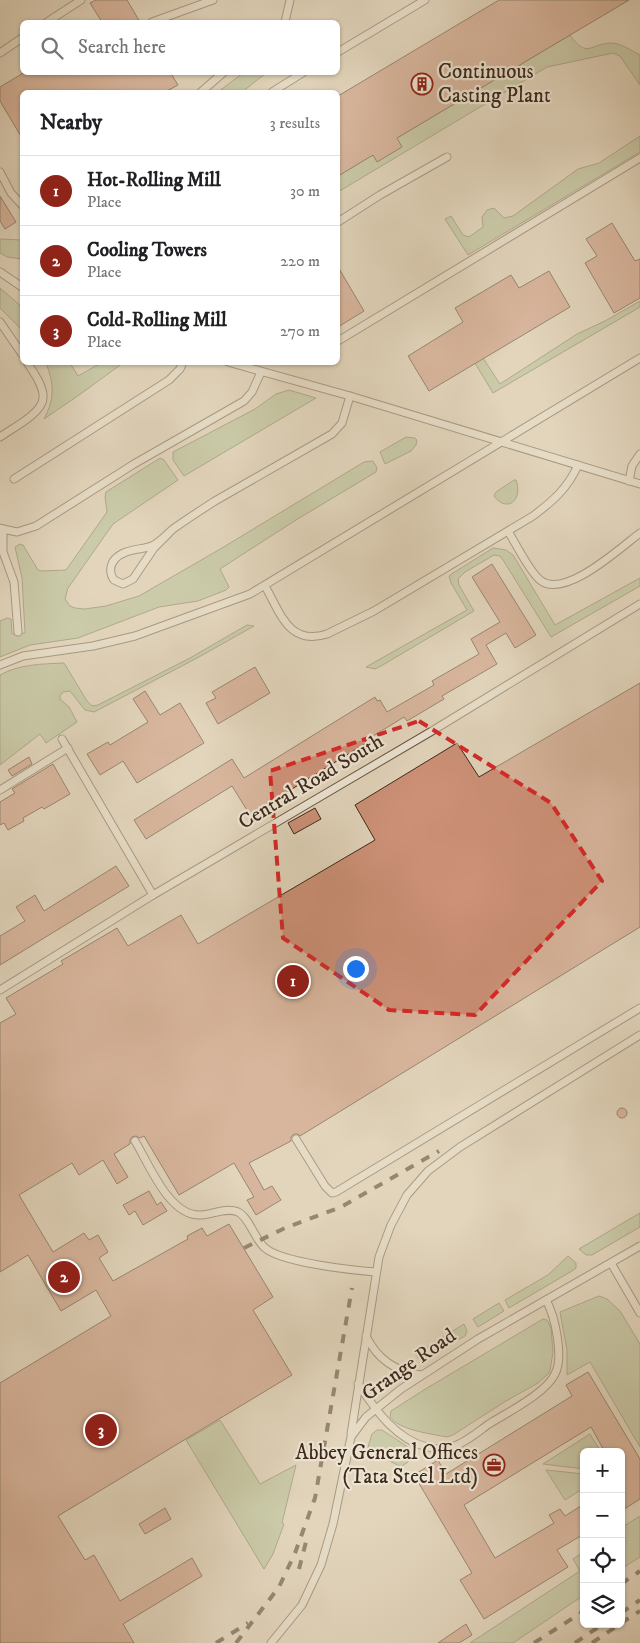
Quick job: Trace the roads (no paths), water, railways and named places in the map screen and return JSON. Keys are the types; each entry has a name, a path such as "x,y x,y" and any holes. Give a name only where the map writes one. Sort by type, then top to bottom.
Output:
{"lane":[{"path":"49,20 81,0"},
{"path":"158,20 213,0"},
{"path":"285,20 290,0"},
{"path":"340,51 425,0"},
{"path":"0,53 20,39"},
{"path":"203,90 221,75"},
{"path":"275,90 299,75"},
{"path":"340,221 380,195 447,157"},
{"path":"340,340 640,158"},
{"path":"0,172 11,192 20,203"},
{"path":"0,272 20,285"},
{"path":"0,322 20,351"},
{"path":"0,665 23,656 93,646 135,636 241,598 265,586 640,358"},
{"path":"0,437 37,411 43,402 41,388 29,365"},
{"path":"14,479 169,380 182,365"},
{"path":"238,365 350,396 640,484"},
{"path":"18,632 14,582 3,552 1,529 17,532 36,526 134,464 244,401 252,392 261,372"},
{"path":"169,534 154,548 133,579 123,584 114,580 111,574 111,566 118,556 126,552 152,546 215,501 332,434 342,423 350,396"},
{"path":"629,480 632,466 640,454"},
{"path":"265,586 287,624 295,633 306,637 319,637 350,624 508,531 552,502 570,482 578,465"},
{"path":"508,531 537,577 549,585 563,584 582,576 640,533"},
{"name":"Central Road South","path":"0,990 153,895 640,604"},
{"path":"62,739 153,895"},
{"path":"0,790 68,748"},
{"path":"296,1139 324,1186 332,1192 336,1192 640,1008"},
{"path":"351,1437 376,1272 383,1245 400,1206 416,1183 460,1146 640,1034"},
{"path":"135,1141 170,1200 183,1211 200,1215 235,1211 243,1218 260,1243 271,1253 285,1258 376,1272"},
{"name":"Grange Road","path":"271,1643 302,1605 321,1565 333,1524 351,1437 362,1420 375,1408 478,1339 640,1246"},
{"path":"611,1263 640,1313"},
{"path":"358,1384 385,1421 398,1432 420,1445 439,1449 448,1448 465,1441 539,1391 556,1373 559,1356 555,1321 546,1300"},
{"path":"366,1336 386,1363 401,1371 421,1376"}],"railway":[{"path":"244,1248 285,1228 341,1207 439,1151"},
{"path":"236,1643 279,1587 295,1553 315,1498 352,1288"},
{"path":"299,1569 306,1542"},
{"path":"622,1583 640,1571"},
{"path":"625,1610 640,1600"},
{"path":"625,1620 640,1611"},
{"path":"534,1643 580,1614"},
{"path":"216,1643 248,1623"},
{"path":"575,1643 597,1628"},
{"path":"592,1643 614,1628"}],"place":[{"name":"Continuous Casting Plant","path":"422,84"},
{"name":"Hot-Rolling Mill","path":"293,981"},
{"name":"Cooling Towers","path":"64,1277"},
{"name":"Cold-Rolling Mill","path":"101,1430"},
{"name":"Abbey General Offices (Tata Steel Ltd)","path":"494,1465"}]}
